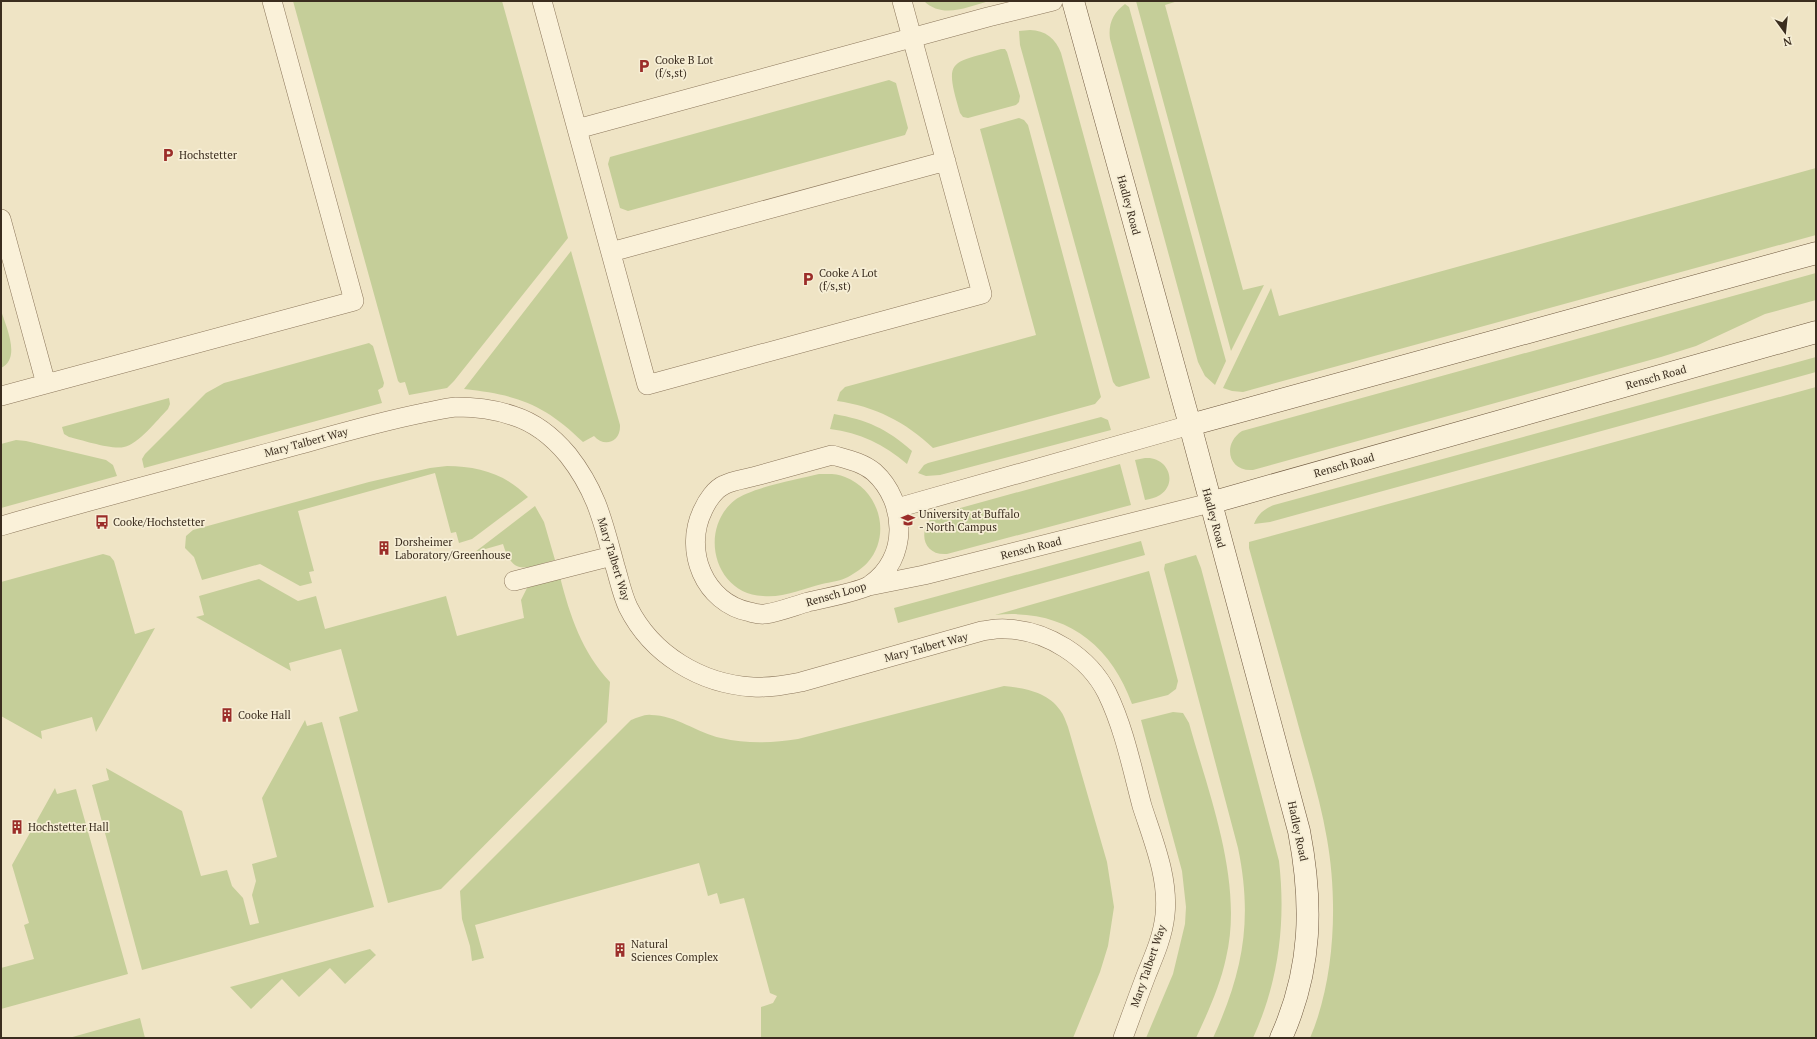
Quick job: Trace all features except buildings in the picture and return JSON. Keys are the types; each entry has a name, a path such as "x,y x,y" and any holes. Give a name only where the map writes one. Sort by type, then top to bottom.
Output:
{"street":[{"name":"Hadley Road","path":"1073,1 1190,424 1210,503 1293,806 1305,860 1309,908 1304,960 1297,998 1281,1038"},
{"path":"1190,424 1816,253"},
{"name":"Rensch Road","path":"1210,503 1816,332"}],"lane":[{"path":"1,396 354,300 272,1"},
{"path":"542,1 647,385 982,294 902,1"},
{"path":"577,129 1053,1"},
{"path":"611,252 946,161"},
{"path":"1,219 46,384"},
{"name":"Mary Talbert Way","path":"1,526 132,488 399,418 456,407 477,409 511,415 527,421 555,440 576,465 595,498 628,607 652,641 669,657 688,669 709,679 732,685 755,688 778,686 801,682 982,631 1006,629 1026,632 1046,638 1081,660 1094,674 1106,692 1114,709 1155,849 1165,890 1166,903 1163,927 1158,945 1123,1038"},
{"path":"897,508 1190,424"},
{"name":"Rensch Loop","path":"832,456 853,460 873,471 888,488 897,508 900,530 895,551 885,571 869,586 764,614 742,610 722,600 707,584 697,564 694,542 698,520 708,501 723,485 832,456"},
{"name":"Rensch Road","path":"869,586 924,575 1210,503"},
{"path":"514,581 612,556"}],"green space":[{"path":"293,1 502,1 568,238 447,388 409,395 405,382 400,383 398,381"},
{"path":"924,1 989,1 955,10 947,10 931,6"},
{"path":"1136,1 1178,1 1165,5 1243,290 1264,285 1231,351"},
{"path":"1125,4 1129,7 1226,361 1215,385 1205,376 1198,362 1110,39 1112,19 1117,11"},
{"path":"1035,30 1049,36 1059,48 1061,53 1150,378 1119,387 1113,382 1020,45 1019,31"},
{"path":"1005,49 1007,52 1020,96 1019,102 1016,105 968,118 963,117 960,113 952,82 952,73 955,66 961,61"},
{"path":"889,80 896,83 908,128 905,135 628,211 620,208 608,164 610,157"},
{"path":"1019,118 1024,120 1028,125 1101,397 1095,404 933,448 912,430 877,411 851,403 837,401 840,392 845,387 1036,335 980,129"},
{"path":"1816,168 1816,235 1243,392 1223,388 1271,288 1279,316"},
{"path":"571,251 620,425 618,436 607,442 602,442 594,436 583,442 556,419 542,410 515,398 483,391 464,389"},
{"path":"1816,273 1816,300 1765,314 1696,346 1661,357 1253,470 1238,467 1233,462 1231,456 1230,450 1232,443 1236,436 1242,431"},
{"path":"1,310 8,332 11,349 10,357 7,363 1,368"},
{"path":"369,343 373,346 384,383 383,387 378,390 382,403 144,468 142,459 145,454 206,393 224,383"},
{"path":"1816,357 1816,372 1270,522 1254,524 1257,517 1262,512 1274,505"},
{"path":"1816,387 1816,1038 1310,1038 1325,991 1332,940 1333,914 1330,863 1327,839 1317,792 1249,548 1249,542"},
{"path":"169,398 170,404 168,409 142,437 130,445 119,448 112,447 69,437 64,434 62,427"},
{"path":"834,414 866,422 893,436 912,451 907,464 871,440 851,433 830,429"},
{"path":"1101,417 1108,420 1111,430 940,475 926,476 918,473 924,465 928,463"},
{"path":"16,440 106,460 113,465 117,476 1,508 1,444"},
{"path":"1153,458 1164,465 1168,471 1169,483 1166,490 1160,495 1145,500 1135,460"},
{"path":"1120,464 1131,505 947,554 932,551 927,546 924,534 929,521 935,515"},
{"path":"458,466 491,473 510,482 528,497 472,539 459,543 456,532 451,533 435,473 298,511 314,571 309,572 312,583 300,586 260,564 202,580 194,557 185,548 186,536 193,530 369,482 430,468"},
{"path":"819,474 835,474 857,483 874,502 880,526 879,539 875,551 868,562 859,570 845,578 778,596 763,596 746,592 733,584 723,572 717,558 715,543 717,527 724,512 735,500 752,492 775,484"},
{"path":"535,506 544,522 555,560 529,567 517,566 507,555 503,544 475,552"},
{"path":"1141,541 1145,555 898,623 894,608"},
{"path":"103,554 110,556 114,561 135,634 155,628 96,732 92,717 41,731 42,739 1,716 1,582"},
{"path":"1196,555 1201,568 1279,861 1282,906 1278,951 1269,995 1253,1038 1213,1038 1232,991 1238,968 1245,922 1245,899 1238,848 1164,569 1165,564"},
{"path":"1149,571 1178,681 1176,689 1168,695 1132,704 1123,682 1111,663 1097,647 1080,634 1062,624 1042,617 1019,614 995,615"},
{"path":"560,577 568,606 578,633 592,658 610,682 607,722 441,889 388,903 339,717 358,711 341,649 289,663 291,671 196,617 204,615 199,596 259,579 298,601 316,596 325,629 446,596 457,636 524,618 521,600 527,588"},
{"path":"1004,686 1020,688 1042,695 1055,704 1063,714 1107,862 1114,907 1108,946 1100,972 1073,1038 761,1038 761,1007 773,1003 777,996 770,993 744,898 720,904 717,893 708,896 699,863 475,925 484,958 472,961 470,946 462,919 460,891 631,720 646,715 660,716 678,721 712,736 721,738 750,742 779,741 798,739"},
{"path":"1173,712 1183,713 1189,723 1222,839 1231,900 1230,929 1226,958 1217,989 1196,1038 1146,1038 1173,974 1185,924 1186,907 1182,871 1141,720"},
{"path":"305,720 307,726 322,722 374,907 142,970 92,785 109,780 106,768 182,811 201,876 227,870 232,886 243,898 250,925 259,923 252,895 256,881 252,864 277,857 262,798"},
{"path":"55,788 57,794 76,789 128,974 1,1009 1,968 34,959 24,925 29,923 12,865"},
{"path":"370,949 376,955 345,984 330,968 299,997 282,979 251,1009 230,987"},
{"path":"140,1018 145,1038 69,1038"}],"place":[{"name":"Cooke B Lot (f/s,st)","path":"644,66"},
{"name":"Hochstetter","path":"168,155"},
{"name":"Cooke A Lot (f/s,st)","path":"808,279"},
{"name":"University at Buffalo - North Campus","path":"908,520"},
{"name":"Cooke/Hochstetter","path":"102,522"},
{"name":"Dorsheimer Laboratory/Greenhouse","path":"384,548"},
{"name":"Cooke Hall","path":"227,715"},
{"name":"Hochstetter Hall","path":"17,827"},
{"name":"Natural Sciences Complex","path":"620,950"}]}
